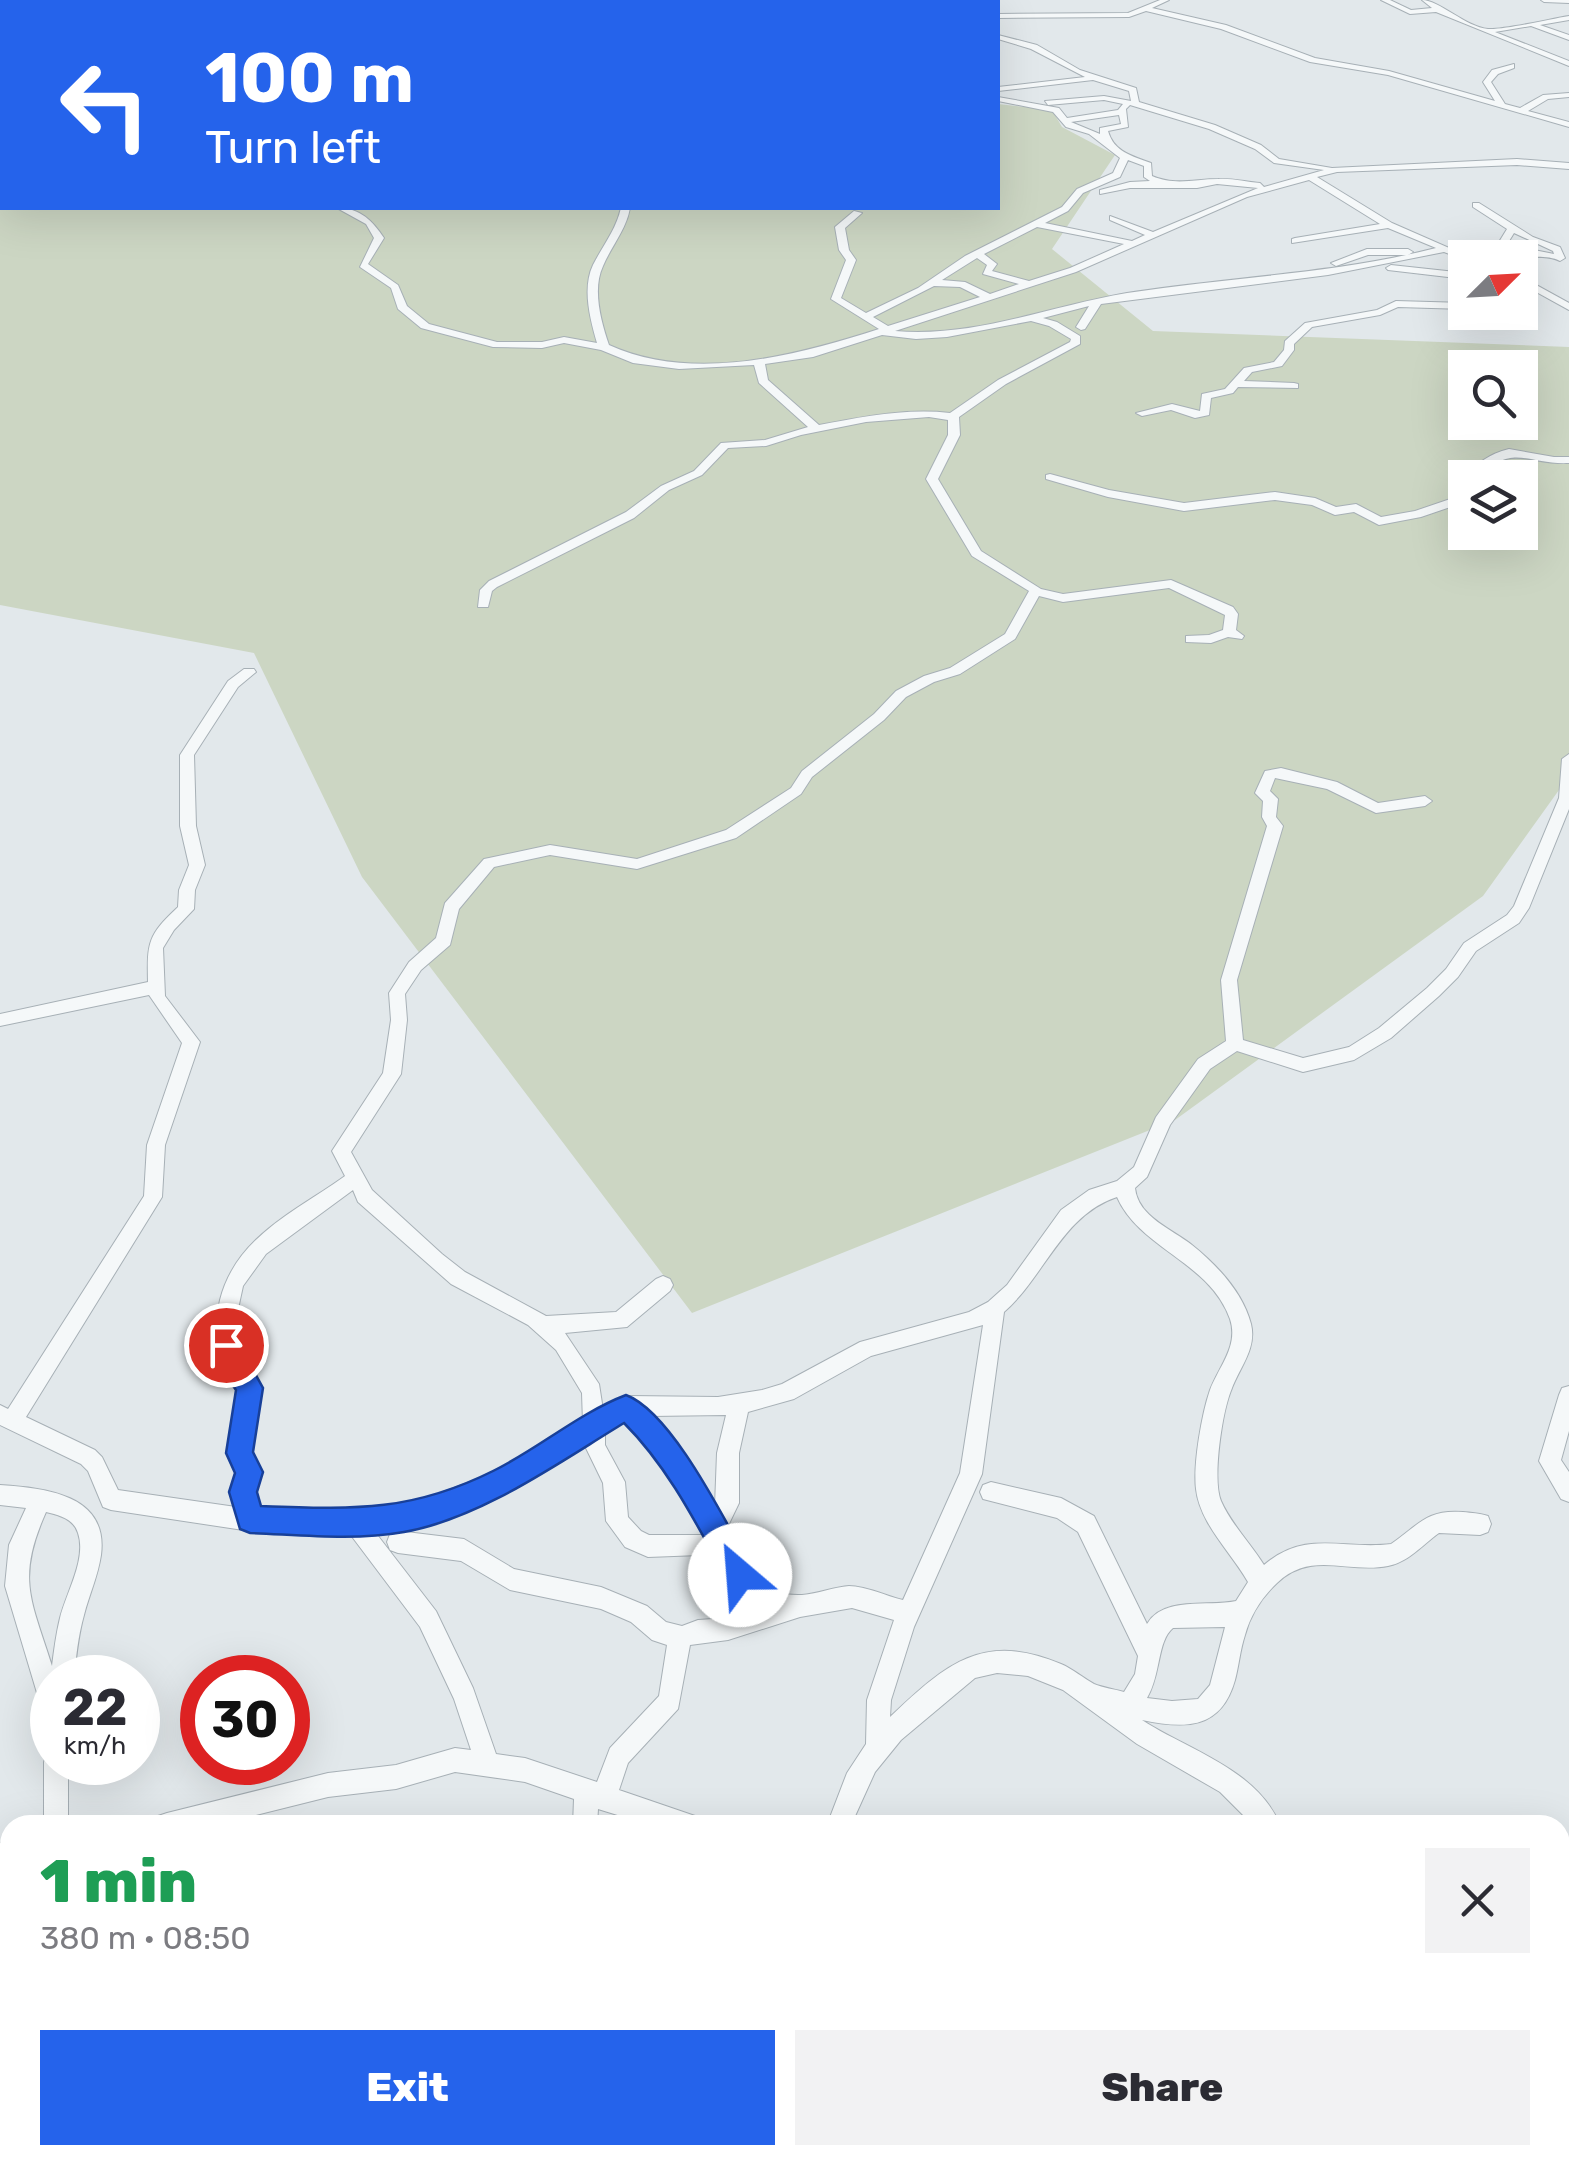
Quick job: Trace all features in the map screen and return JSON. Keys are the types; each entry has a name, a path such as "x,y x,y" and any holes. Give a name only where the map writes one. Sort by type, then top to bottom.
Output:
{"street":[{"path":"1000,16 1130,15 1166,0"},
{"path":"1387,1 1413,0"},
{"path":"1425,0 1436,10 1569,64"},
{"path":"1536,0 1569,18"},
{"path":"1387,1 1410,12 1436,10"},
{"path":"1486,31 1532,23 1550,7 1569,1"},
{"path":"1000,7 1028,17"},
{"path":"1147,9 1223,26 1313,60 1388,73 1569,125"},
{"path":"1532,23 1569,38"},
{"path":"1000,38 1034,47 1074,70 1132,88 1133,102 1224,132 1277,161 1339,168 1530,162 1569,166"},
{"path":"1501,104 1487,82 1494,72 1511,66"},
{"path":"1000,89 1101,78"},
{"path":"1524,110 1546,96 1569,94"},
{"path":"1028,104 1104,98 1125,108"},
{"path":"1000,99 1056,110 1071,126 1093,133 1125,157 1150,167 1149,176"},
{"path":"1066,120 1142,106"},
{"path":"1108,146 1103,130 1126,125 1125,108"},
{"path":"1530,162 1569,154"},
{"path":"868,317 933,283 949,268 988,245 1036,224 1117,175 1125,157"},
{"path":"346,210 368,221 379,238 363,265 395,287 402,307 421,324 492,345 542,345 564,340 656,364 710,366 827,351 1030,284 1272,186 1339,168"},
{"path":"1149,176 1162,183"},
{"path":"1071,201 1149,176"},
{"path":"1312,177 1389,225 1447,248"},
{"path":"1130,184 1196,186 1217,181 1272,186"},
{"path":"1101,193 1117,213 1151,234"},
{"path":"1071,201 1080,215 1075,230"},
{"path":"1476,205 1512,228 1556,248 1566,260"},
{"path":"1360,209 1346,222 1352,230 1360,234 1401,230"},
{"path":"604,348 597,329 593,279 620,230 625,210"},
{"path":"857,213 840,227 844,250 851,260 836,295 839,304 868,317 884,331 934,336 1098,302 1381,266 1447,248"},
{"path":"1106,255 1085,242 1117,213"},
{"path":"1036,224 1099,233 1132,243"},
{"path":"1295,241 1389,225"},
{"path":"1505,240 1512,228"},
{"path":"977,254 992,264 986,272 1030,284"},
{"path":"1538,254 1566,260"},
{"path":"1538,274 1566,260"},
{"path":"1312,273 1388,268 1448,274"},
{"path":"933,283 962,284 989,297"},
{"path":"1538,286 1565,304"},
{"path":"1563,288 1565,304"},
{"path":"1081,328 1098,302"},
{"path":"1142,413 1172,407 1204,414 1206,396 1229,391 1248,370 1278,364 1290,343 1309,325 1380,312 1402,303 1448,305"},
{"path":"483,604 486,590 492,584 630,515 664,488 698,474 716,458 721,447 766,442 866,419 929,414 952,417 1002,382 1076,344 1076,338 1056,325 1030,317"},
{"path":"758,362 763,381 795,414 817,428"},
{"path":"1235,384 1294,386"},
{"path":"952,417 954,435 941,456 933,482 945,496 976,553 1036,590 1063,598 1172,584 1230,612 1233,634 1192,640"},
{"path":"1490,460 1514,451 1548,460 1569,460"},
{"path":"1050,477 1184,507 1275,496 1315,502 1335,511 1352,507 1379,521 1448,504"},
{"path":"730,1560 718,1549 700,1544 648,1546 633,1539 617,1521 614,1482 595,1446 592,1391 563,1344 544,1326 445,1269 365,1196 341,1151 392,1074 400,1020 397,993 415,966 446,937 451,907 486,865 550,850 637,864 731,834 796,791 807,774 879,717 901,694 956,671 1010,636 1036,590"},
{"path":"249,672 233,684 187,756 188,826 197,865 187,890 186,909 168,926 155,948 155,987 156,997 191,1042 161,1124 154,1197 6,1418 88,1457 112,1500 250,1520 354,1523 425,1512 503,1480 567,1446 626,1407 739,1405 787,1392 867,1348 950,1328 995,1308 1023,1280 1068,1216 1141,1172 1162,1122 1190,1080 1204,1064 1235,1044"},
{"path":"1235,1044 1291,1063 1311,1065 1354,1053 1386,1033 1452,974 1470,947 1512,919 1521,908 1566,805 1569,759"},
{"path":"1235,1044 1229,980 1275,826 1270,817 1272,799 1262,793 1270,774 1332,784 1376,808 1426,801"},
{"path":"0,1020 155,987"},
{"path":"250,1520 243,1492 249,1472 239,1453 249,1388 232,1362 226,1337 239,1268 262,1244 354,1179"},
{"path":"1125,1184 1128,1204 1212,1277 1234,1306 1243,1326 1242,1350 1216,1403 1206,1484 1215,1510 1260,1584"},
{"path":"544,1326 620,1321 663,1284"},
{"path":"878,1744 878,1700 908,1612 971,1474 995,1308"},
{"path":"1569,1395 1550,1461 1569,1492"},
{"path":"716,1527 729,1500 728,1453 739,1405"},
{"path":"626,1407 653,1433 716,1527 730,1560 754,1594 766,1603 802,1606"},
{"path":"991,1492 1061,1509 1086,1524 1150,1656"},
{"path":"0,1495 40,1501 82,1518 90,1546 65,1655"},
{"path":"37,1655 8,1566 40,1501"},
{"path":"386,1566 398,1542 425,1512"},
{"path":"1095,1696 1192,1713 1213,1704 1221,1690 1233,1632 1244,1610 1260,1584 1286,1562 1309,1554 1395,1554 1439,1522 1480,1524"},
{"path":"354,1523 428,1620 446,1653 487,1762"},
{"path":"398,1542 464,1550 510,1579 601,1598 639,1614 660,1632 682,1637 698,1631 728,1629 802,1606 852,1596 908,1612"},
{"path":"1130,1704 1146,1678 1152,1637 1160,1624 1172,1617 1216,1616 1244,1610"},
{"path":"588,1815 595,1795 618,1756 670,1700 676,1651 682,1637"},
{"path":"842,1815 878,1744 920,1705 970,1667 986,1661 1045,1669 1095,1696 1136,1730 1224,1780 1260,1815"},
{"path":"208,1815 328,1785 396,1777 455,1760 525,1770 656,1815"},
{"path":"52,1815 54,1785"}],"green space":[{"path":"1000,104 1052,110 1062,127 1115,155 1052,249 1153,331 1569,347 1569,776 1483,896 1175,1120 692,1313 362,877 254,653 0,605 0,210 1000,210"}],"route":[{"path":"226,1345 249,1388 239,1453 249,1472 243,1492 250,1520 354,1523 431,1511 503,1480 567,1446 626,1407 653,1433 690,1486 740,1575"}]}
